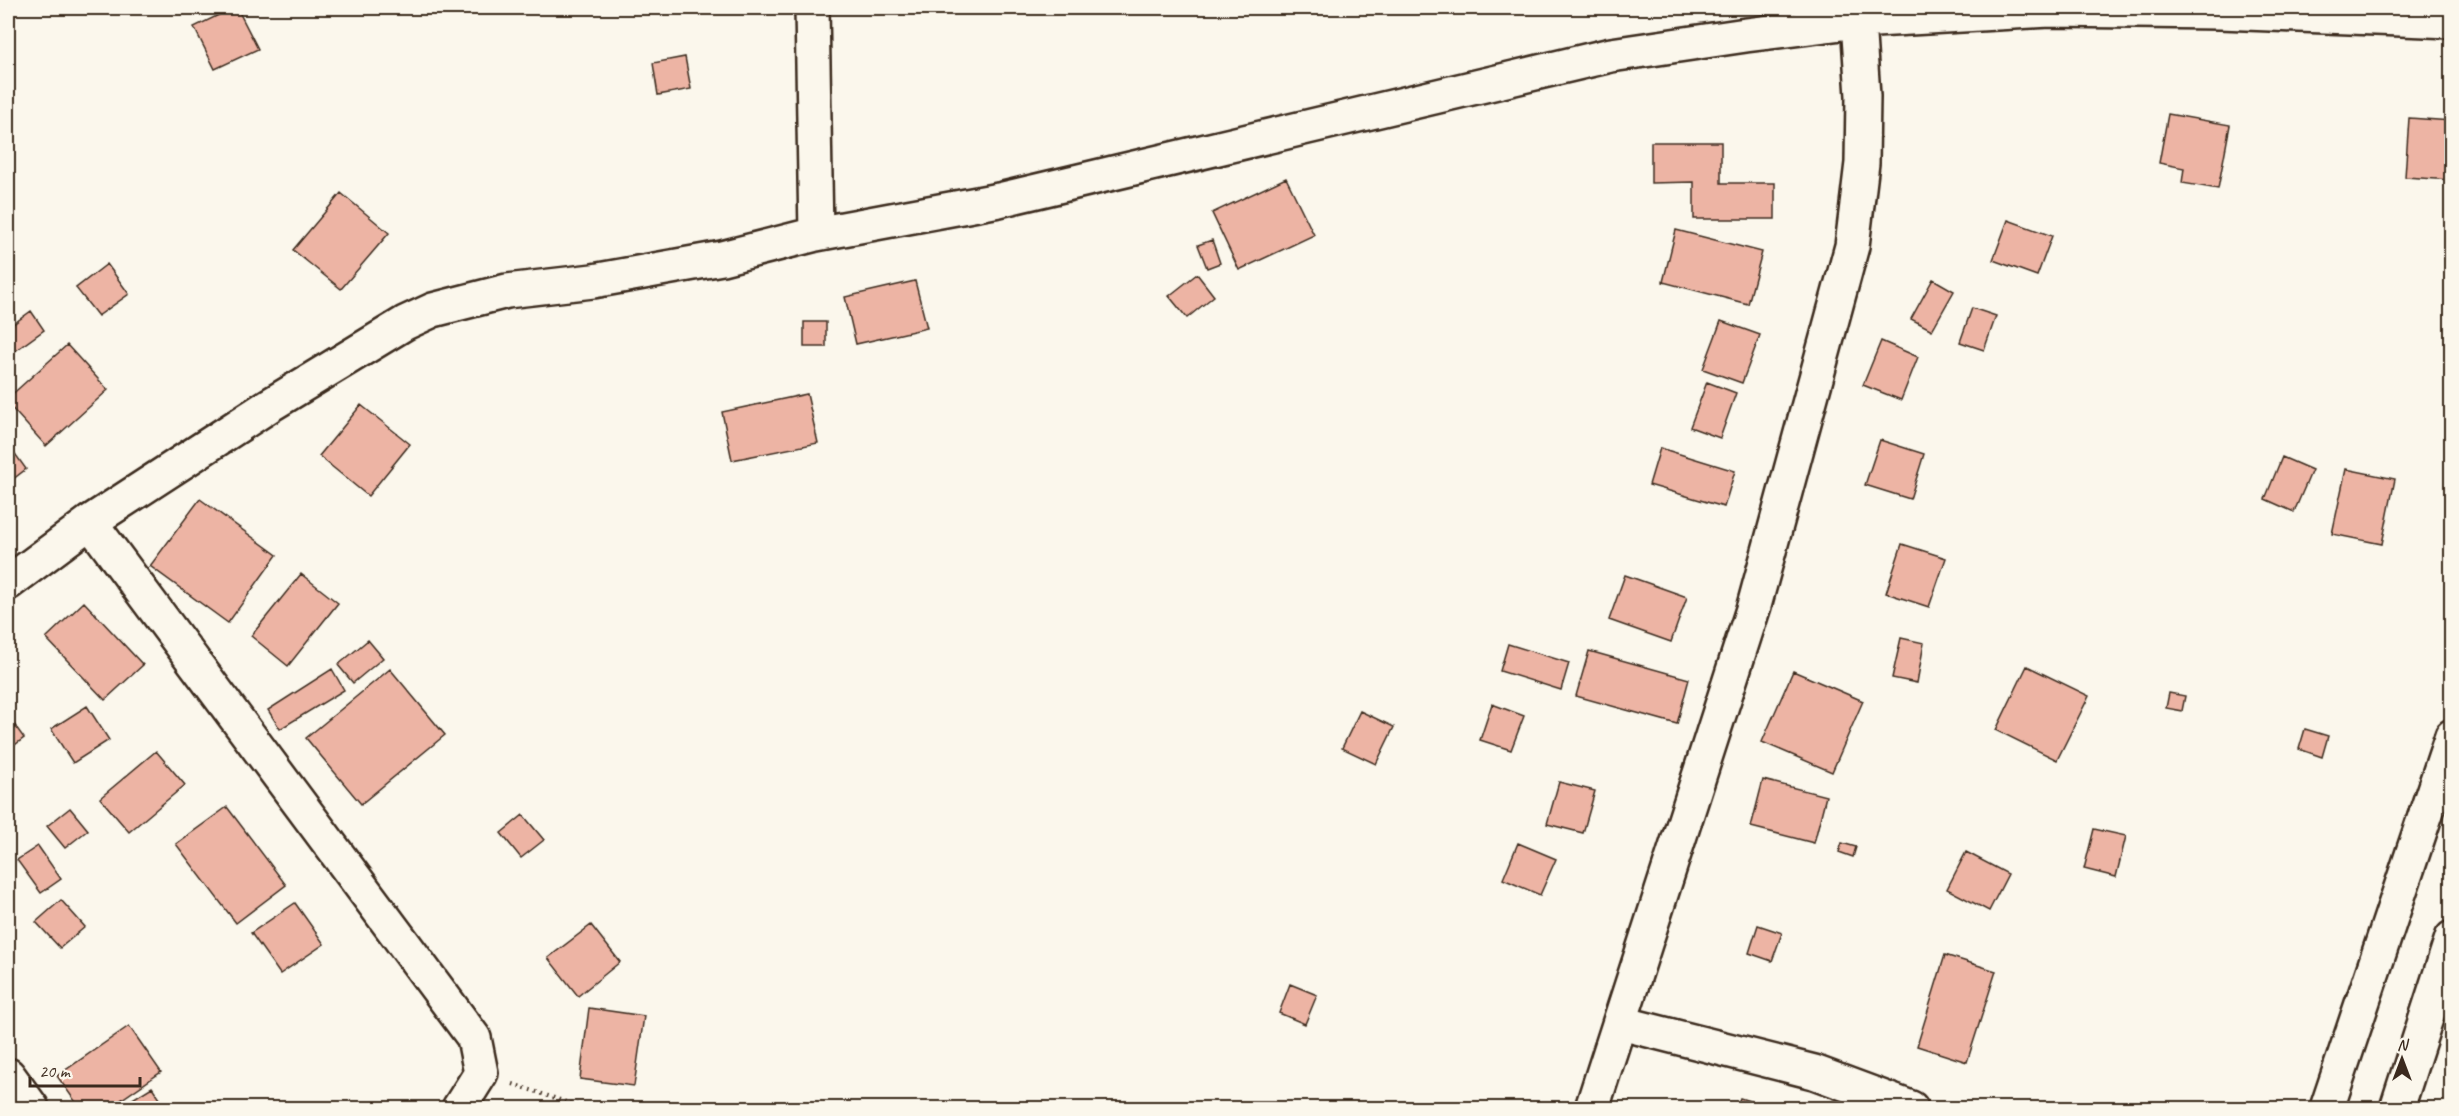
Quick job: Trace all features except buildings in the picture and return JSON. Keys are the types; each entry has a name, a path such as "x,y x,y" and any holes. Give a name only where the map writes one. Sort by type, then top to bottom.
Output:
{"street":[{"path":"812,8 816,234"},
{"path":"8,583 90,522 350,355 405,323 433,310 507,291 593,281 722,258 816,234 999,200 1611,55 1858,21 2049,10 2342,13 2451,21"},
{"path":"1592,1108 1754,606 1852,246 1862,163 1863,96 1858,21"},
{"path":"90,522 474,1038 481,1073 459,1108"},
{"path":"2327,1108 2451,736"},
{"path":"2397,1108 2451,938"},
{"path":"1621,1023 1814,1072 1911,1108"},
{"path":"8,1076 32,1108"}],"path":[{"path":"481,1073 584,1108"}]}
